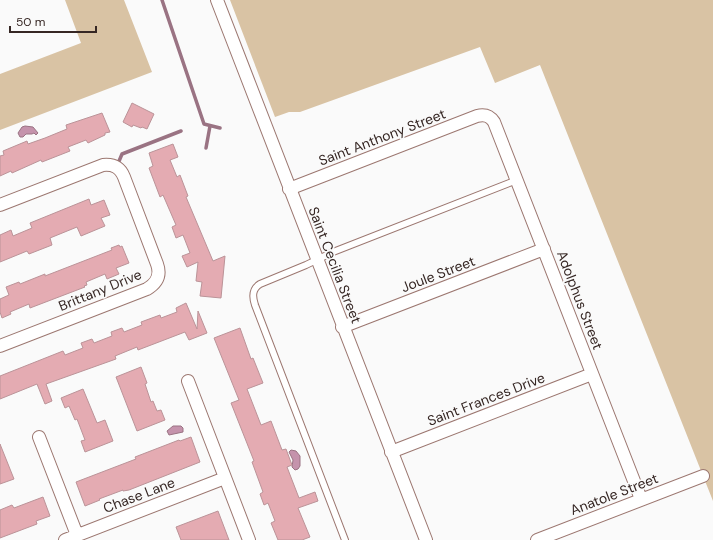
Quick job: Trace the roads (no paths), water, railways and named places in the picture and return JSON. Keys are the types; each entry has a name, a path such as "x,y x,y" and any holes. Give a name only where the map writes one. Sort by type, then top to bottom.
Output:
{"street":[{"name":"Saint Cecilia Street","path":"216,0 426,540"},
{"name":"Saint Anthony Street","path":"290,189 477,116 487,115"},
{"name":"Adolphus Street","path":"487,115 494,122 641,499"},
{"name":"Brittany Drive","path":"0,205 99,167 110,165 120,170 124,177 158,267 157,280 147,289 0,346"},
{"name":"Joule Street","path":"342,326 544,249"},
{"name":"Saint Frances Drive","path":"391,452 592,374"},
{"path":"188,381 249,540"},
{"path":"39,438 77,535"},
{"name":"Anatole Street","path":"537,540 703,476"},
{"name":"Chase Lane","path":"65,540 225,478"}],"lane":[{"path":"345,540 253,300 254,291 260,284 317,260 332,252 517,180"}],"waterway":[{"path":"162,0 204,124 220,128"},
{"path":"206,148 210,126"},
{"path":"117,166 122,154 181,131"}]}
